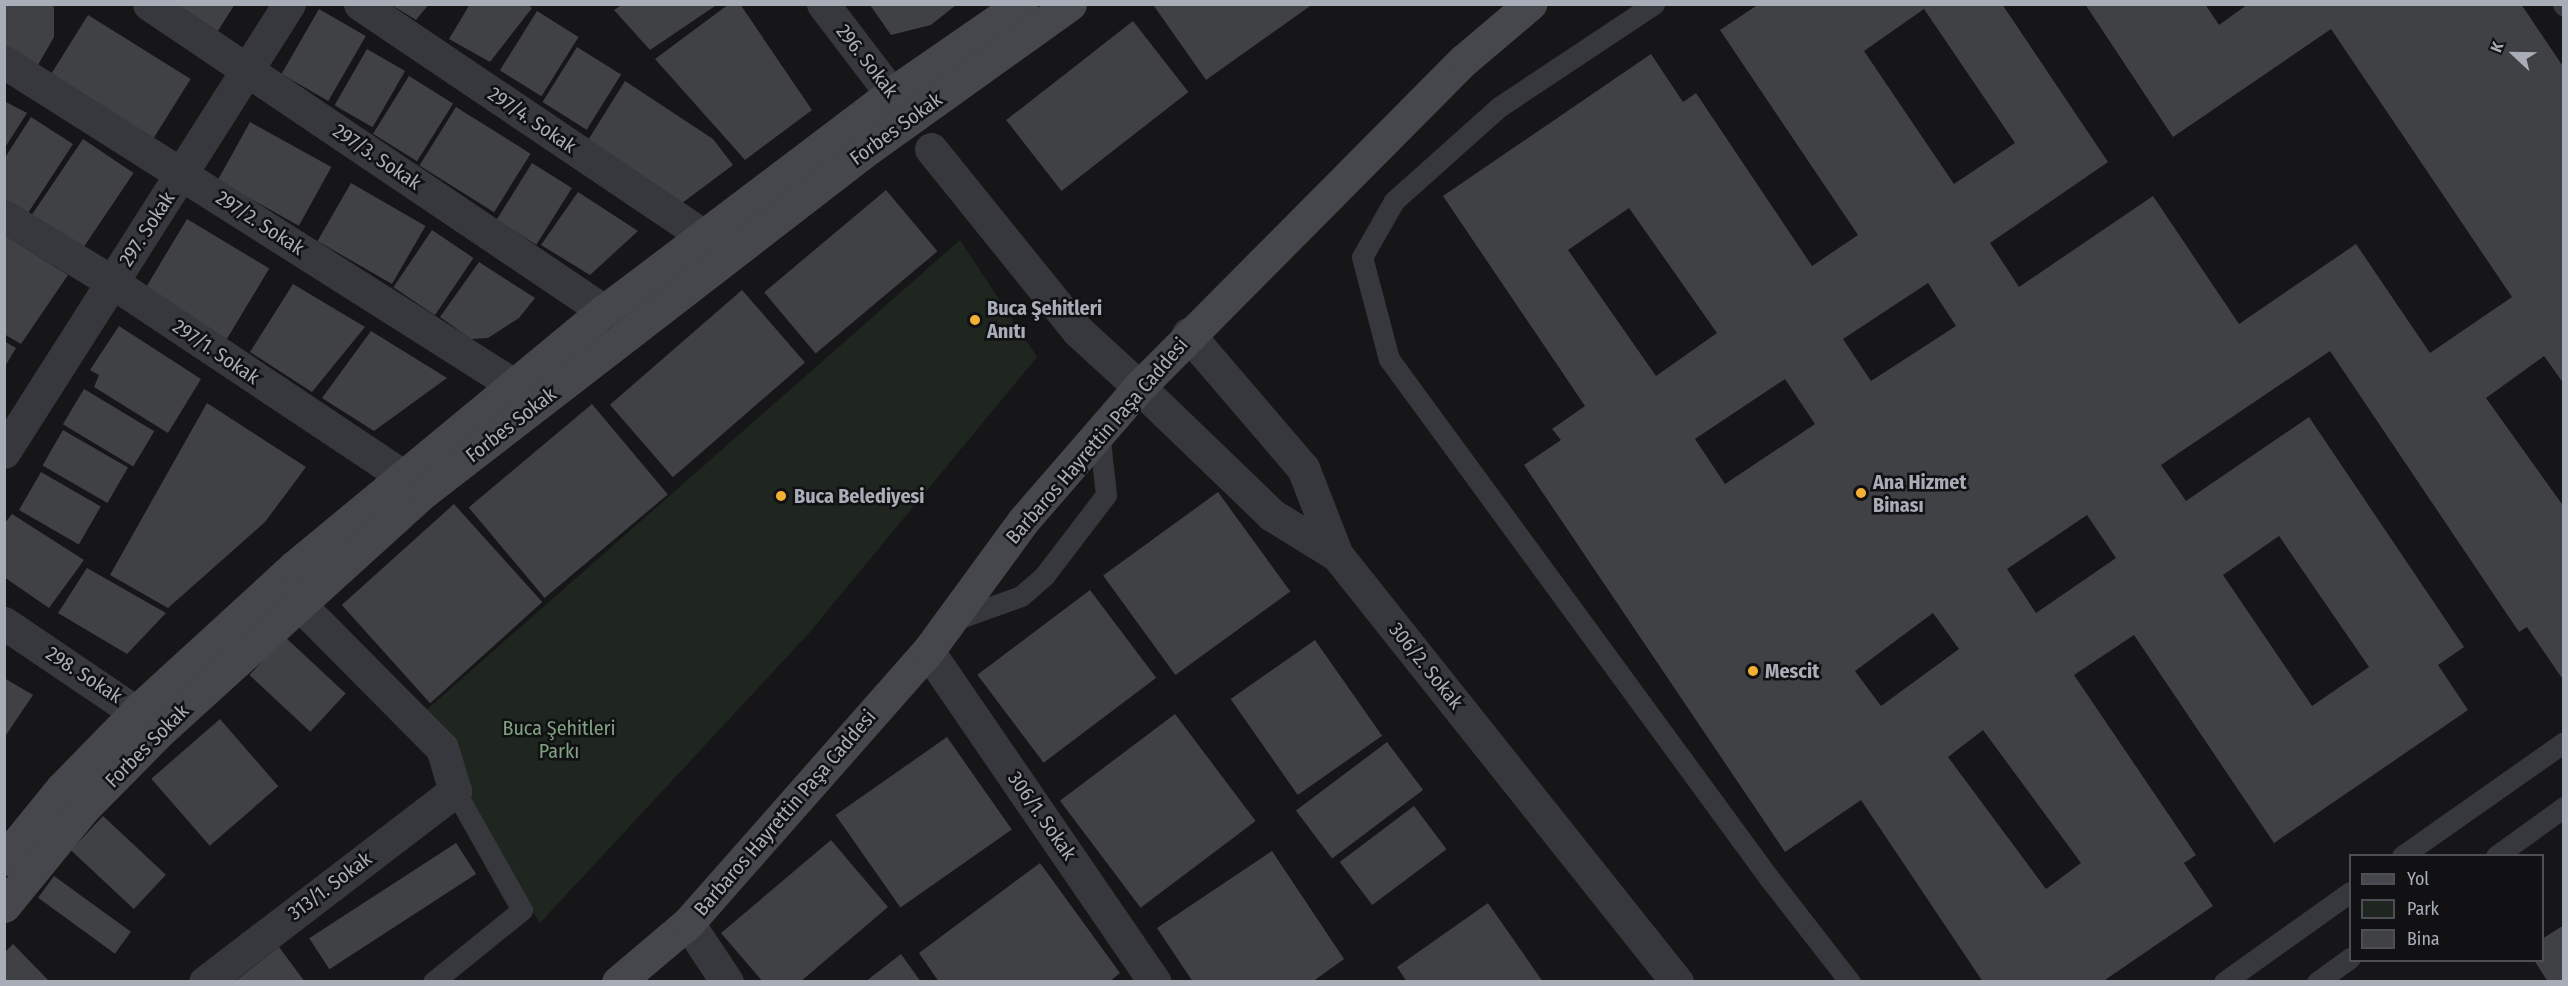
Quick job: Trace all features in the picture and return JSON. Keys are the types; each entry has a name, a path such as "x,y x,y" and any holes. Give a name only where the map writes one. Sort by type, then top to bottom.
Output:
{"main road":[{"name":"Forbes Sokak","path":"4,906 84,808 149,720 294,567 415,484 623,335 1021,4"},
{"name":"Forbes Sokak","path":"4,859 62,788 298,603 514,385 604,311 704,236 901,106 1070,4"},
{"name":"Barbaros Hayrettin Paşa Caddesi","path":"618,981 688,923 928,651 954,620 1023,521 1099,432 1188,334 1464,60 1530,4"}],"street":[{"name":"297/3. Sokak","path":"148,4 604,311"},
{"name":"297. Sokak","path":"4,452 184,174 289,4"},
{"name":"297/4. Sokak","path":"360,4 704,236"},
{"name":"296. Sokak","path":"823,4 901,106"},
{"name":"297/2. Sokak","path":"4,62 514,385"},
{"name":"306/2. Sokak","path":"931,149 1078,331 1272,515 1337,555 1677,981"},
{"name":"297/1. Sokak","path":"4,216 112,282 415,484"},
{"path":"1188,334 1304,468 1337,555"},
{"path":"298,603 442,748 455,791"},
{"name":"298. Sokak","path":"4,623 149,720"},
{"name":"306/1. Sokak","path":"928,651 1155,981"},
{"name":"313/1. Sokak","path":"205,981 455,791"},
{"path":"688,923 727,981"}],"lane":[{"path":"1654,4 1499,107 1394,201 1362,257 1389,359 1769,878 1850,981"},
{"path":"954,620 1021,596 1044,576 1106,495 1099,432"},
{"path":"2403,854 2563,743"},
{"path":"433,981 522,910 455,791"},
{"path":"2497,854 2564,807"},
{"path":"2224,981 2349,893"},
{"path":"2317,981 2349,959"}],"green space":[{"name":"Buca Şehitleri Parkı","path":"960,240 1037,357 809,633 540,923 415,720"}],"building":[{"path":"4,4 52,4 54,37 38,65 4,45"},
{"path":"164,4 235,4 214,37"},
{"path":"390,4 429,4 416,20"},
{"path":"470,4 526,4 532,8 490,62 449,39"},
{"path":"623,4 718,4 650,50 614,10"},
{"path":"729,4 740,4 812,110 745,160 655,59"},
{"path":"1157,4 1313,4 1206,80 1154,6"},
{"name":"Ana Hizmet Binası","path":"1759,4 2002,4 2108,162 1990,243 2019,287 2153,196 2239,324 2356,244 2430,353 2512,297 2331,29 2173,137 2085,4 2205,4 2219,25 2248,4 2521,4 2564,68 2564,384 2544,356 2486,398 2564,507 2564,681 2527,627 2519,632 2330,351 2161,465 2186,501 2309,417 2464,647 2438,665 2468,710 2274,843 2134,635 2074,675 2196,855 2184,863 2213,906 2102,982 1983,982 1861,800 1785,852 1524,465 1561,440 1552,429 1585,406 1443,196 1651,54 1683,102 1696,93 1812,266 1858,235 1720,30","holes":["1924,9 2015,143 1954,184 1864,51","1629,208 1717,333 1656,376 1568,250","1928,283 1956,326 1871,381 1843,339","1785,379 1815,424 1725,484 1695,439","2087,515 2116,558 2036,613 2007,569","2279,536 2369,667 2312,706 2223,575","1933,613 1959,649 1881,706 1855,671","1983,730 2081,863 2046,889 1948,757"]},
{"path":"870,5 956,5 931,25 891,35"},
{"path":"319,9 366,36 328,101 282,74"},
{"path":"537,11 579,37 541,96 500,70"},
{"path":"88,15 191,79 153,139 50,75"},
{"path":"1133,21 1188,92 1062,191 1006,120"},
{"path":"577,47 621,75 587,130 543,102"},
{"path":"367,49 405,71 373,127 334,105"},
{"path":"409,76 453,104 417,161 373,134"},
{"path":"625,81 713,139 733,165 678,206 585,145"},
{"path":"4,101 27,113 4,149"},
{"path":"456,107 531,154 494,212 419,166"},
{"path":"31,117 73,144 28,213 4,199 4,159"},
{"path":"250,122 331,167 299,226 218,181"},
{"path":"83,139 134,173 82,250 31,216"},
{"path":"532,163 572,188 536,245 496,220"},
{"path":"351,183 425,226 392,284 318,241"},
{"path":"886,190 937,251 816,353 764,292"},
{"path":"578,192 638,231 590,275 541,245"},
{"path":"187,219 269,268 227,340 144,290"},
{"path":"432,230 473,258 435,315 393,287"},
{"path":"4,235 68,275 21,344 4,334"},
{"path":"479,262 535,298 519,318 488,338 471,339 440,317"},
{"path":"293,284 365,327 312,392 250,352"},
{"path":"742,290 805,362 673,477 610,405"},
{"path":"119,326 201,379 168,433 94,387 99,375 90,370"},
{"path":"371,331 447,378 374,431 322,398"},
{"path":"4,341 16,348 4,368"},
{"path":"84,389 154,431 133,466 63,424"},
{"path":"207,403 306,467 265,522 168,608 110,575"},
{"path":"592,404 668,494 545,598 469,507"},
{"path":"63,430 128,468 107,503 42,466"},
{"path":"41,472 101,506 79,545 19,510"},
{"path":"1218,492 1290,592 1175,675 1103,575"},
{"path":"454,504 542,602 430,703 342,605"},
{"path":"12,514 84,560 49,608 4,577 4,524"},
{"path":"87,568 166,613 127,654 58,613"},
{"path":"1090,590 1156,678 1044,763 977,675"},
{"path":"285,637 346,694 310,732 250,675"},
{"path":"1315,640 1382,736 1298,795 1231,699"},
{"path":"4,678 33,695 4,738"},
{"path":"1175,714 1256,821 1141,908 1060,801"},
{"path":"220,719 278,786 210,846 151,779"},
{"path":"947,737 1012,830 900,908 836,815"},
{"path":"1387,742 1423,790 1332,859 1296,811"},
{"path":"1414,806 1446,849 1372,905 1340,862"},
{"path":"103,816 166,875 134,909 71,850"},
{"path":"831,840 888,907 800,982 763,982 721,933"},
{"path":"456,843 476,874 329,969 309,938"},
{"path":"1272,851 1344,959 1312,982 1193,982 1157,928"},
{"path":"1040,863 1120,973 1109,982 939,982 919,953"},
{"path":"54,876 131,932 115,954 38,898"},
{"path":"1488,903 1543,982 1407,982 1397,967"},
{"path":"2564,925 2564,982 2548,982 2535,962 2544,962 2544,938"},
{"path":"13,944 50,982 4,982 4,953"},
{"path":"279,947 305,982 234,982"},
{"path":"901,954 921,982 865,982"}],"place":[{"name":"Buca Şehitleri Anıtı","path":"975,320"},
{"name":"Ana Hizmet Binası","path":"1861,493"},
{"name":"Buca Belediyesi","path":"781,496"},
{"name":"Mescit","path":"1753,671"}]}
